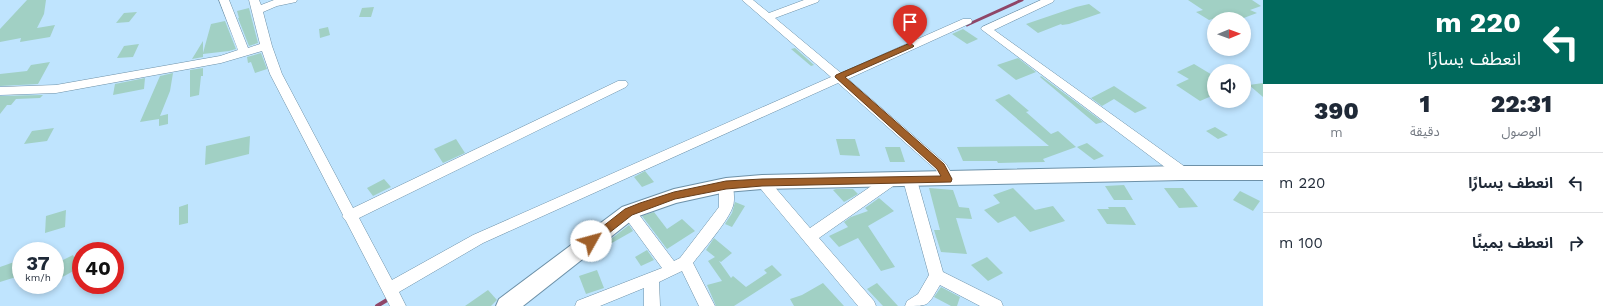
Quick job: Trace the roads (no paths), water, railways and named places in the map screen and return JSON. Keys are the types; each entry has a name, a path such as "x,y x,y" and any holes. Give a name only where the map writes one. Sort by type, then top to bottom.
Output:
{"street":[{"path":"224,0 244,52"},
{"path":"292,0 256,5 266,46 276,74 398,306"},
{"path":"747,0 839,77 941,167 948,179"},
{"path":"767,16 814,0"},
{"path":"1048,0 986,29 1183,173"},
{"path":"390,289 478,239 967,21"},
{"path":"0,91 56,89 221,59 266,46"},
{"path":"350,216 622,84"},
{"path":"516,304 629,212 674,196 726,185 762,182 1183,173 1263,173"},
{"path":"809,237 891,180"},
{"path":"910,180 937,276 994,306"},
{"path":"762,182 868,306"},
{"path":"583,306 651,279 679,266 727,205 726,185"},
{"path":"629,212 679,266 707,306"},
{"path":"913,306 923,299 937,276"},
{"path":"651,279 652,306"}],"waterway":[{"path":"967,25 1022,0"},
{"path":"377,306 387,300"}]}
